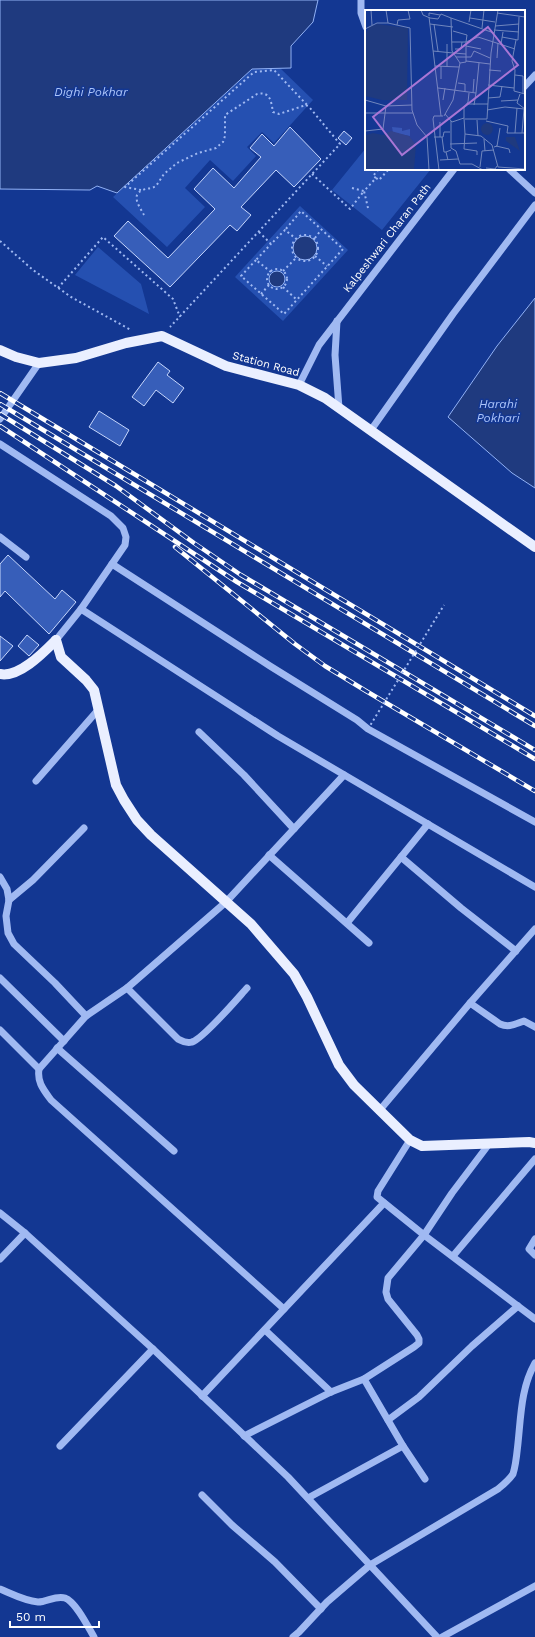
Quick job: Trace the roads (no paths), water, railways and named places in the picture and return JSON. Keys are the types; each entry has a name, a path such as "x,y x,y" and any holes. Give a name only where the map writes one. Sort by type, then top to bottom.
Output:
{"main road":[{"name":"Station Road","path":"39,363 76,358 126,343 162,336 226,366 299,385 325,398 535,547"},
{"path":"0,350 16,357 39,363"},
{"path":"0,674 14,672 43,654 56,640"},
{"path":"56,640 61,657 86,680 94,690 116,785 137,820 151,835 251,924 294,974 307,997 339,1065 354,1085 410,1140 422,1146 535,1143"},
{"path":"43,654 61,657"}],"street":[{"path":"360,0 361,13 365,23"},
{"path":"525,86 535,75"},
{"name":"Kalpeshwari Charan Path","path":"299,385 319,345 453,170"},
{"path":"511,170 535,193"},
{"path":"371,430 453,314 535,205"},
{"path":"337,321 335,355 339,408"},
{"path":"0,419 39,363"},
{"path":"0,444 112,516 123,528 126,537 125,545 81,609 56,640"},
{"path":"0,537 26,557"},
{"path":"112,564 357,720 368,729 535,822"},
{"path":"81,609 278,736 535,887"},
{"path":"36,781 98,710"},
{"path":"199,732 244,775 294,829"},
{"path":"284,1309 51,1100 42,1088 38,1077 39,1068 86,1016 127,988 226,902 344,775"},
{"path":"347,923 428,824"},
{"path":"9,900 33,880 84,828"},
{"path":"269,856 369,942"},
{"path":"401,857 461,908 516,950"},
{"path":"0,877 7,889 9,900 6,916 8,933 14,944 55,983 86,1016"},
{"path":"0,922 6,916"},
{"path":"379,1111 470,1003 535,930"},
{"path":"0,978 64,1041"},
{"path":"127,988 178,1039 190,1043 197,1040 247,988"},
{"path":"470,1003 500,1024 512,1026 524,1021 535,1027"},
{"path":"0,1030 39,1068"},
{"path":"57,1048 174,1151"},
{"path":"410,1140 378,1191 377,1197 535,1319"},
{"path":"244,1436 331,1392 364,1379 419,1343 417,1335 388,1299 386,1285 388,1278 424,1234 452,1193 489,1144"},
{"path":"453,1256 535,1159"},
{"path":"202,1396 384,1203"},
{"path":"0,1213 25,1233 202,1396 308,1498 437,1637"},
{"path":"0,1260 25,1233"},
{"path":"535,1239 529,1249 535,1255"},
{"path":"388,1420 419,1397 472,1346 518,1306"},
{"path":"265,1330 331,1392"},
{"path":"60,1446 152,1350"},
{"path":"293,1637 302,1634 321,1609 370,1565 507,1482 513,1473 523,1395 528,1376 535,1363"},
{"path":"364,1379 403,1446 425,1479"},
{"path":"308,1498 403,1446"},
{"path":"202,1495 232,1525 275,1562 321,1609"},
{"path":"442,1637 535,1586"},
{"path":"0,1589 37,1602 47,1601 54,1598 65,1598 74,1605 94,1637"}],"water":[{"name":"Dighi Pokhar","path":"0,0 318,0 313,22 291,46 291,68 252,69 117,193 97,186 90,190 0,189"},
{"path":"305,236 310,237 316,243 316,253 310,259 305,260 300,259 294,253 293,248 294,243 300,237"},
{"path":"277,271 283,273 285,279 283,285 277,287 271,285 269,279 271,273"},
{"name":"Harahi Pokhari","path":"535,298 535,488 512,473 448,417 497,346"}],"railway":[{"path":"0,393 535,716"},
{"path":"0,404 535,726"},
{"path":"0,414 116,486 241,575 535,750"},
{"path":"0,426 237,582 535,759"},
{"path":"175,547 295,644 325,666 535,791"}]}
